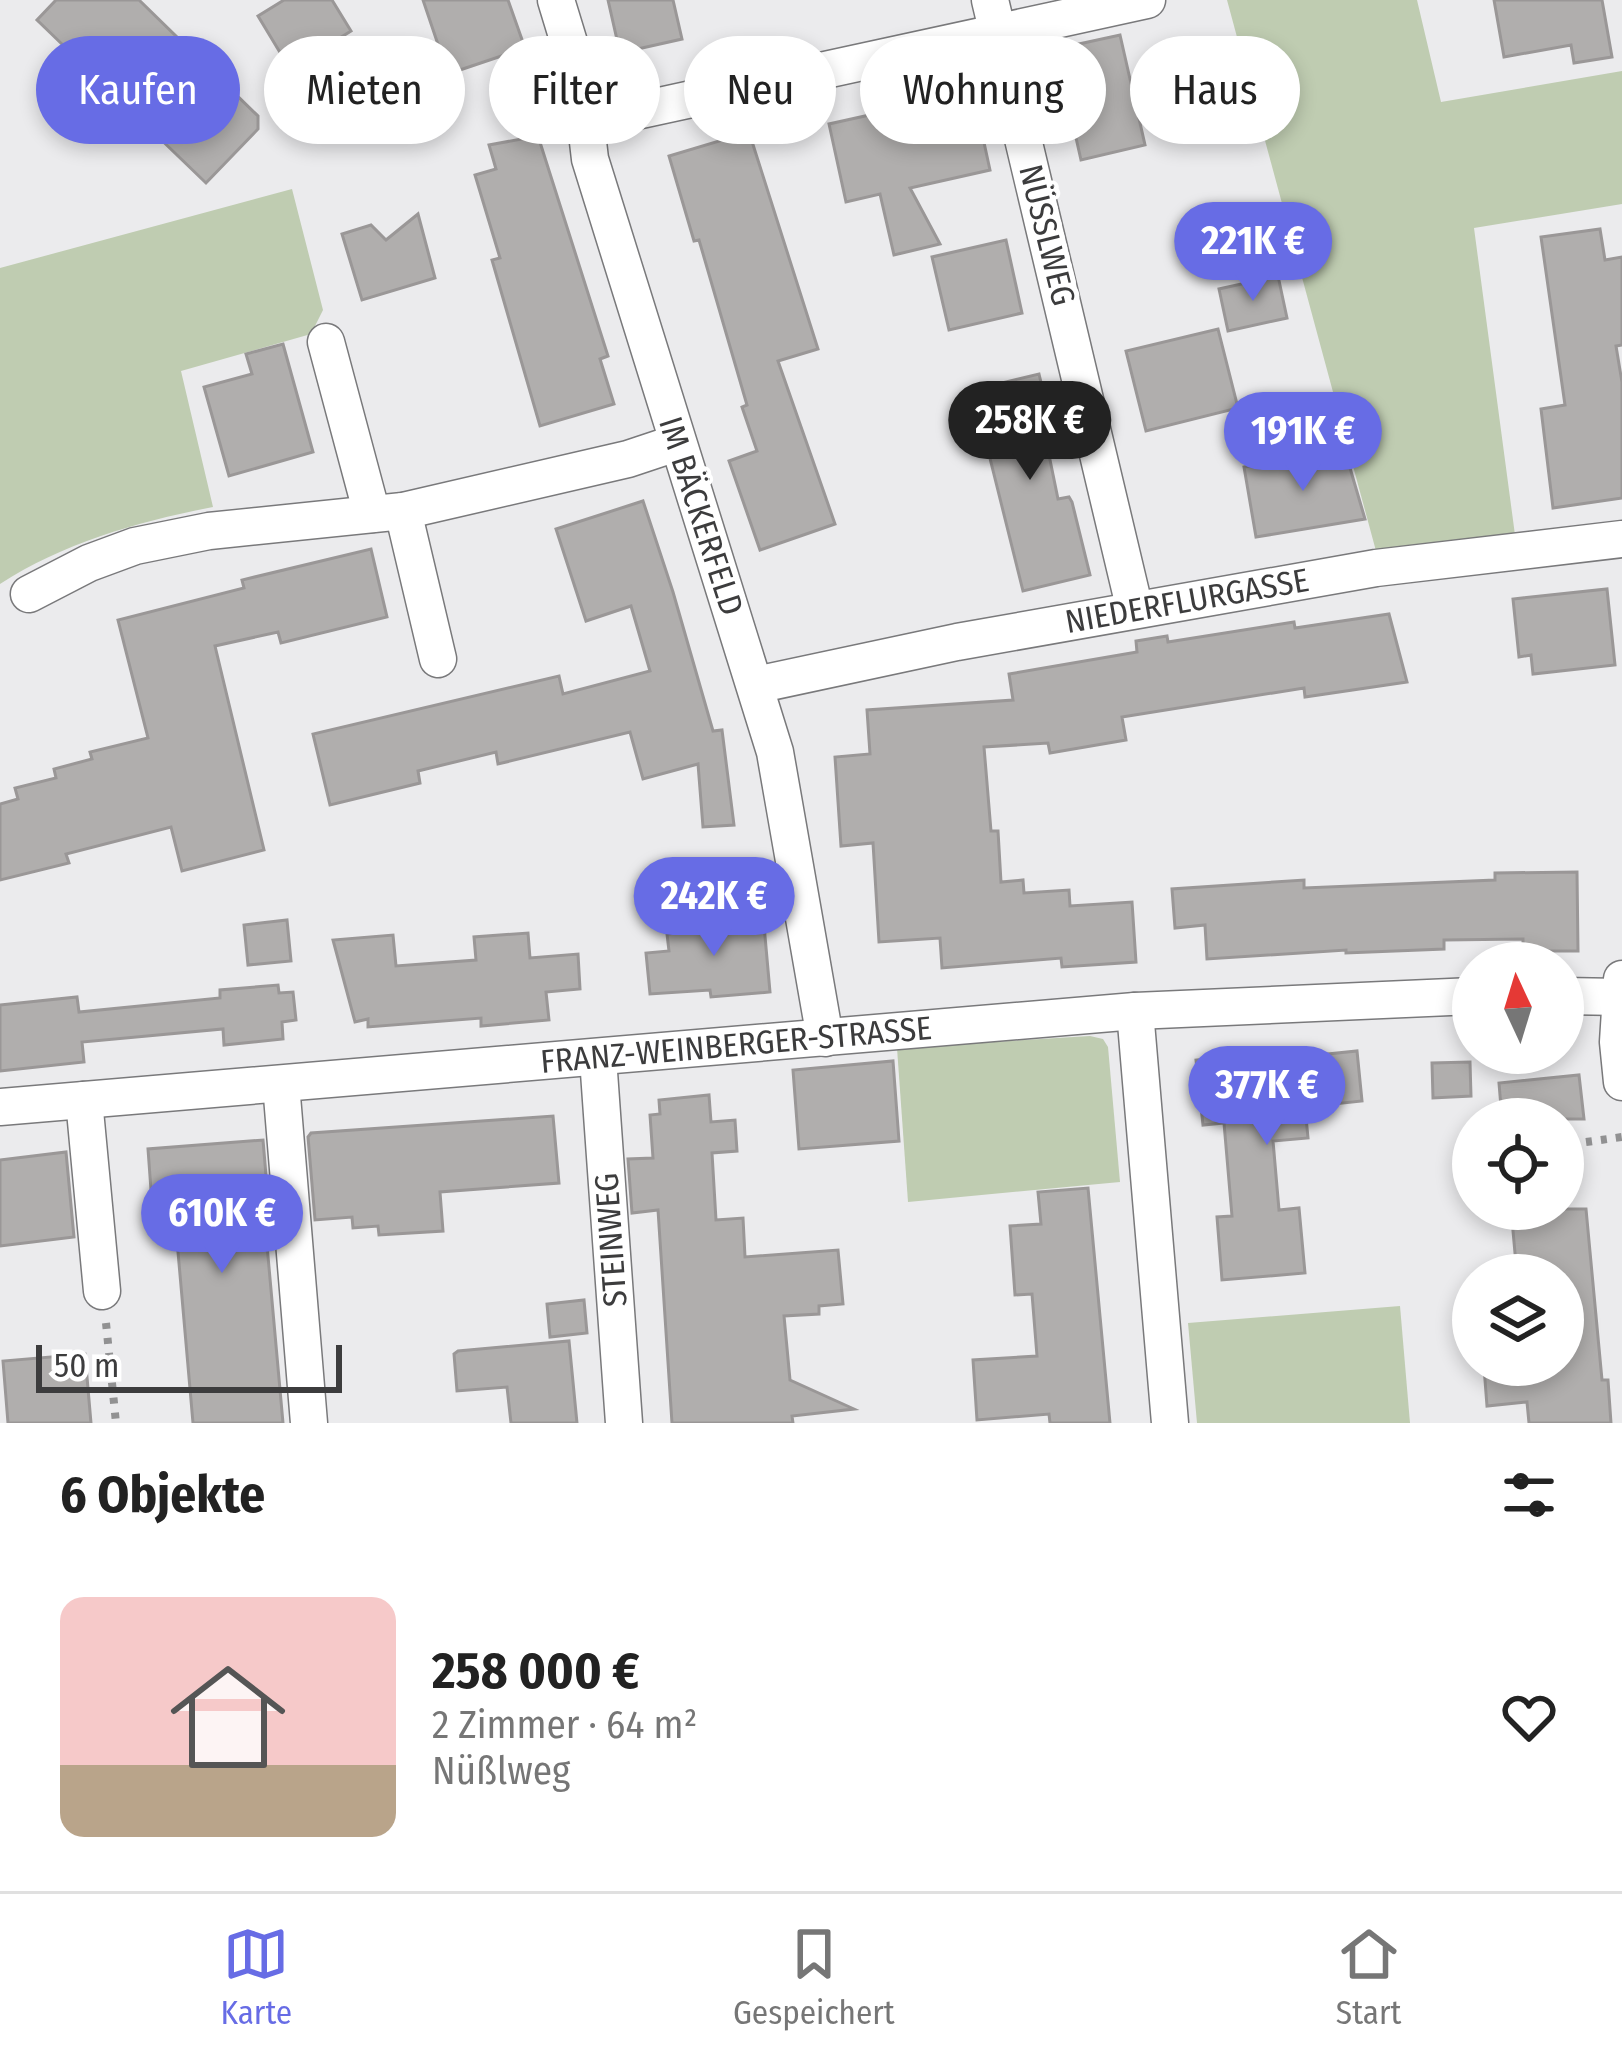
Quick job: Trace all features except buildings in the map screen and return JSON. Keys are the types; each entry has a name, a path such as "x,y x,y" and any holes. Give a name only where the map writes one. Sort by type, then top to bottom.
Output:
{"street":[{"name":"IM BÄCKERFELD","path":"556,0 567,36"},
{"path":"660,103 994,16 1147,0"},
{"name":"NÜSSLWEG","path":"994,16 1135,610"},
{"name":"IM BÄCKERFELD","path":"588,144 676,443 756,685 790,827 825,1038"},
{"path":"326,342 439,659"},
{"path":"29,594 89,562 135,546 209,531 387,513 628,459 676,443"},
{"name":"NIEDERFLURGASSE","path":"756,685 957,642 1376,568 1622,539"},
{"path":"1622,979 1618,1042 1622,1082"},
{"path":"1584,996 1622,997"},
{"name":"FRANZ-WEINBERGER-STRASSE","path":"0,1107 1135,1010 1452,997"},
{"path":"1135,1010 1170,1423"},
{"name":"STEINWEG","path":"598,1058 624,1423"},
{"path":"281,1084 309,1423"},
{"path":"84,1100 102,1291"}],"path":[{"path":"1586,1142 1622,1137"},
{"path":"102,1291 116,1423"}],"green space":[{"path":"1227,0 1417,0 1441,102 1622,71 1622,204 1474,228 1515,535 1376,551 1266,144 1300,144 1300,36 1237,36"},
{"path":"292,189 323,310 311,334 181,371 213,507 103,535 0,584 0,268"},
{"path":"1103,1039 1108,1047 1120,1182 908,1202 897,1048"},
{"path":"1400,1306 1410,1423 1197,1423 1188,1323"}]}
